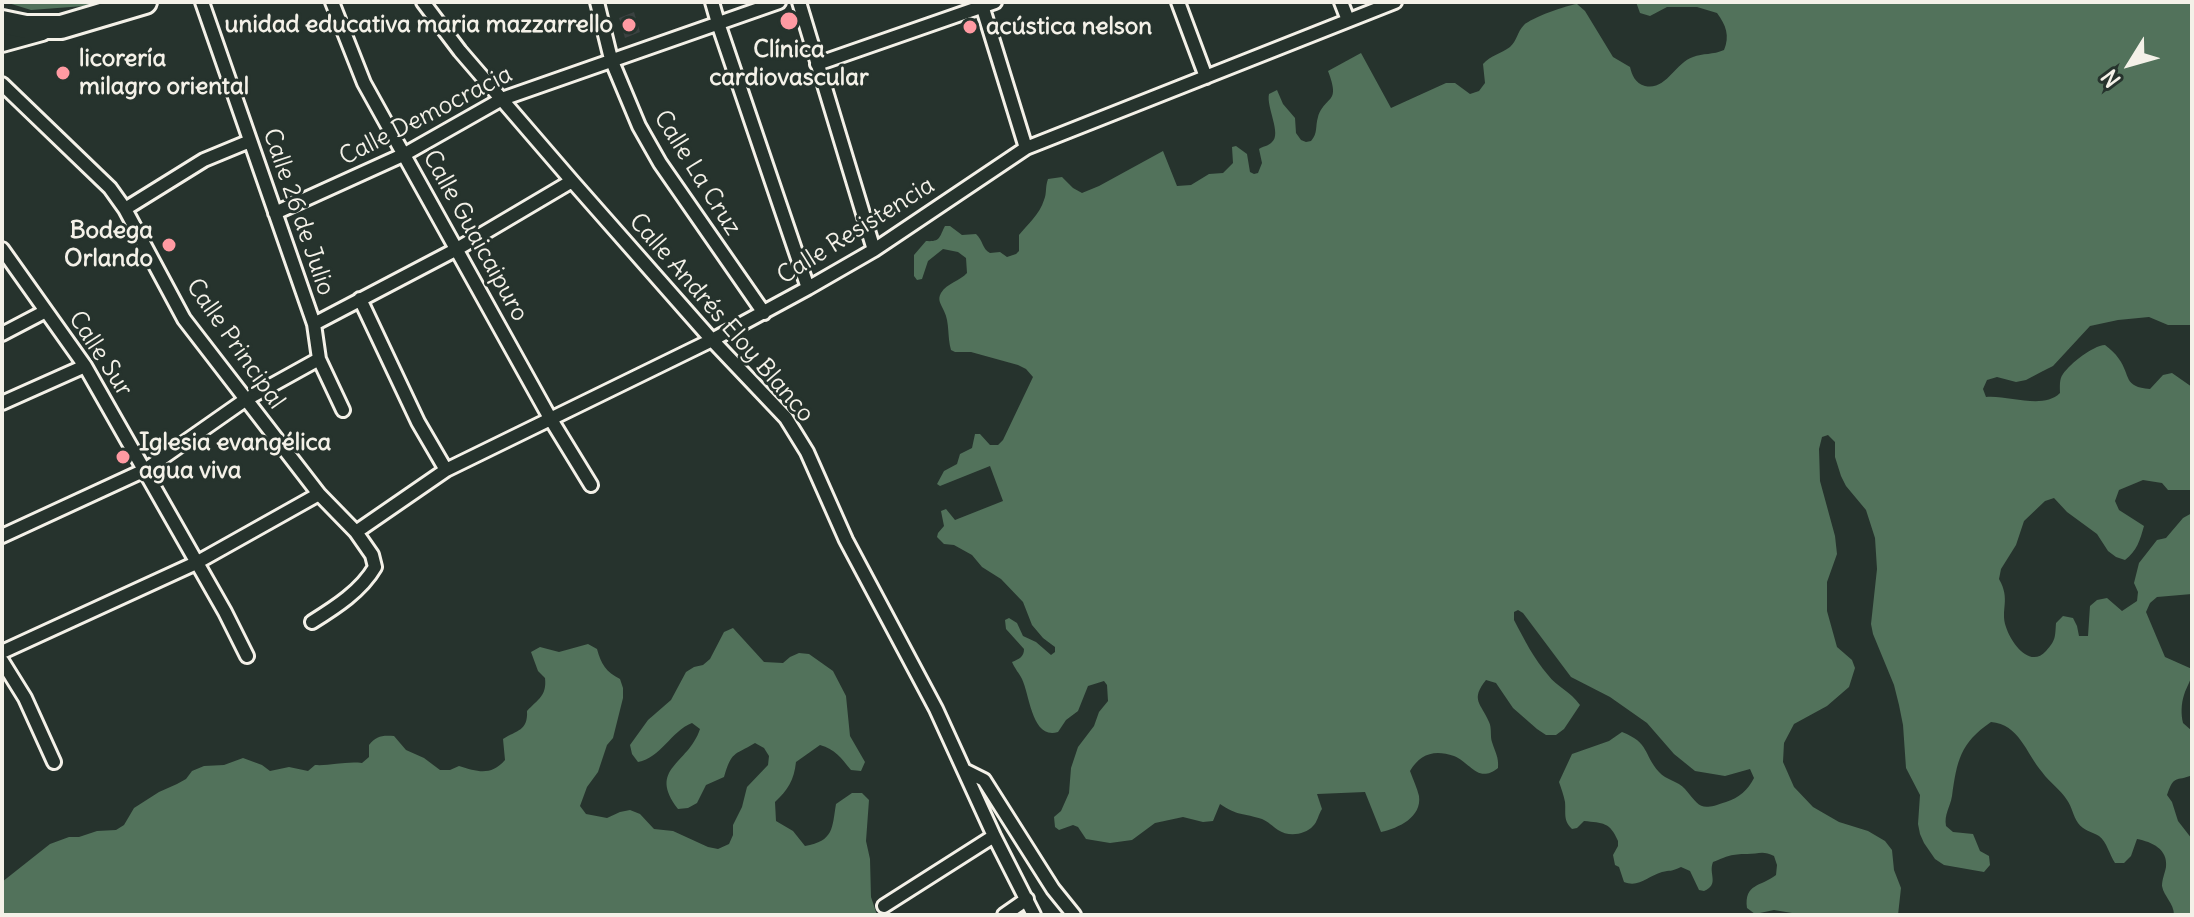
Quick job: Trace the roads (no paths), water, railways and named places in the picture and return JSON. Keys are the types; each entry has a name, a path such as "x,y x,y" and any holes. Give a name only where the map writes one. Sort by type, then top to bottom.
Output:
{"highway":[{"path":"2,22 26,27 61,27 145,2"}],"street":[{"name":"Calle 26 de Julio","path":"202,2 314,324 319,359 343,410"},
{"name":"Calle Guaicaipuro","path":"332,2 364,83 550,418 591,485"},
{"name":"Calle Andrés Eloy Blanco","path":"423,2 460,51 572,181 712,340 786,418 807,452 846,540 936,709 1034,915"},
{"name":"Calle La Cruz","path":"597,2 611,59 639,126 660,163 764,313"},
{"path":"712,2 808,288"},
{"name":"Calle Democracia","path":"275,213 405,154 502,99 779,2"},
{"path":"799,2 874,250"},
{"path":"1178,2 1206,77"},
{"path":"1341,2 1348,20"},
{"name":"Calle Resistencia","path":"356,532 446,470 712,340 808,288 874,250 1026,148 1395,2"},
{"path":"817,64 986,3 1026,148"},
{"path":"2,42 61,27"},
{"name":"Calle Principal","path":"2,84 110,188 125,209 184,319 319,494 356,532 372,555 375,567 370,576 342,603 312,622"},
{"path":"125,209 204,160 250,141"},
{"path":"314,324 457,249 572,181"},
{"name":"Calle Sur","path":"3,253 85,366 247,656"},
{"path":"360,299 418,422 446,470"},
{"path":"2,334 46,311"},
{"path":"2,536 145,470 245,400 319,359"},
{"path":"2,403 85,366"},
{"path":"2,652 196,563 319,494"},
{"path":"2,661 25,698 54,762"},
{"path":"964,770 984,780 1053,889 1074,915"},
{"path":"884,906 994,836"},
{"path":"1004,915 1027,899"}],"place":[{"name":"Clínica cardiovascular","path":"789,21"},
{"name":"unidad educativa maria mazzarrello","path":"629,25"},
{"name":"acústica nelson","path":"970,27"},
{"name":"licorería milagro oriental","path":"63,73"},
{"name":"Bodega Orlando","path":"169,245"},
{"name":"Iglesia evangélica agua viva","path":"123,457"}]}
